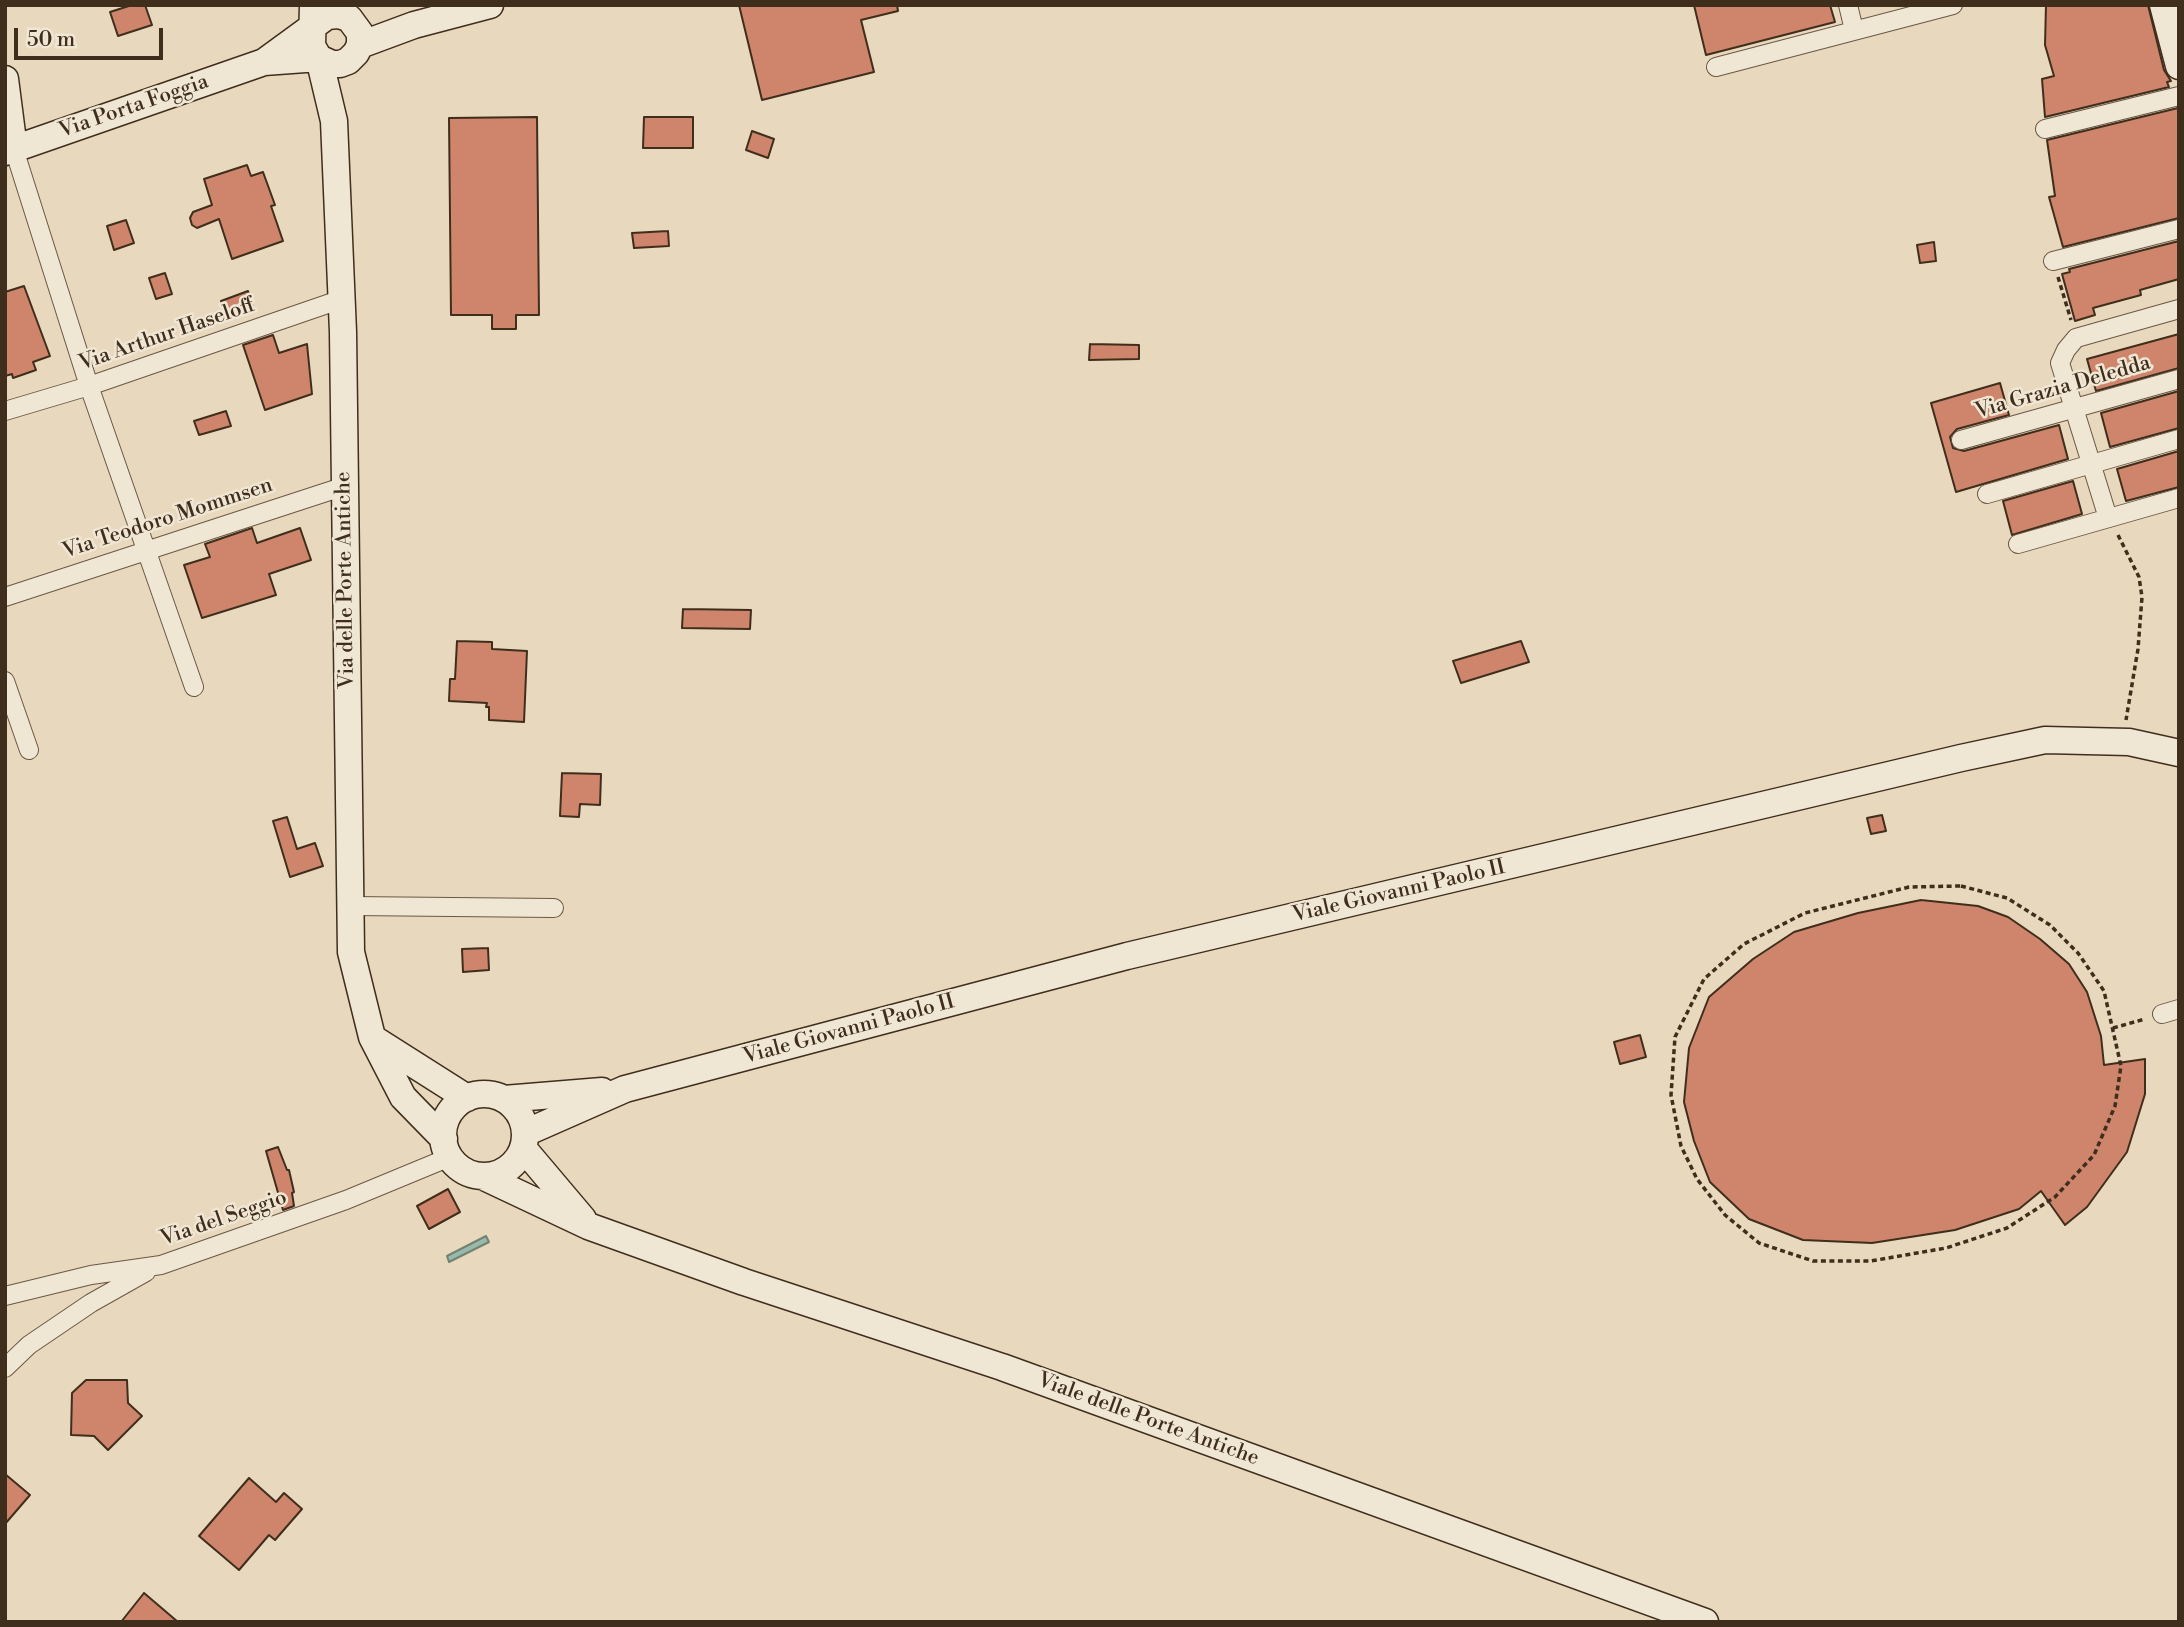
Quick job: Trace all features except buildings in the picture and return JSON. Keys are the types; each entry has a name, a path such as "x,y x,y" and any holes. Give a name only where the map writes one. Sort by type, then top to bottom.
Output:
{"main road":[{"path":"264,62 314,17 327,16 348,30 414,25 490,5"},
{"path":"2163,5 2179,66"},
{"path":"314,17 312,46 319,58 334,121"},
{"path":"264,62 319,58 332,64 348,30"},
{"path":"334,121 348,30"},
{"name":"Via Porta Foggia","path":"9,151 264,62"},
{"path":"5,79 9,151"},
{"name":"Via delle Porte Antiche","path":"334,121 342,299 351,952 372,1037 404,1097 447,1148"},
{"name":"Viale Giovanni Paolo II","path":"625,1089 1127,956 1961,758 2045,740 2121,741 2179,753"},
{"path":"372,1037 467,1098"},
{"path":"625,1089 524,1140 518,1159 501,1172 482,1176 464,1170 447,1148 448,1117 456,1106 467,1098 487,1094 504,1099 625,1089"},
{"path":"504,1099 517,1111 524,1140 588,1226"},
{"name":"Viale delle Porte Antiche","path":"482,1176 588,1226 744,1282 1002,1367 1705,1622"}],"street":[{"path":"1848,5 1854,30"},
{"path":"1716,67 1953,5"},
{"path":"2045,129 2179,96"},
{"path":"9,151 194,687"},
{"path":"2053,261 2179,229"},
{"name":"Via Arthur Haseloff","path":"5,411 89,386 342,299"},
{"path":"2108,518 2060,363 2076,338 2179,309"},
{"name":"Via Grazia Deledda","path":"1961,440 2179,379"},
{"path":"1986,494 2179,439"},
{"name":"Via Teodoro Mommsen","path":"5,597 345,486"},
{"path":"2018,544 2179,498"},
{"path":"5,681 29,750"},
{"path":"351,905 554,908"},
{"name":"Via del Seggio","path":"5,1296 91,1275 155,1266 346,1200 447,1148"},
{"path":"5,1368 29,1345 80,1310 155,1266"}],"path":[{"path":"2053,261 2076,338"},
{"path":"2108,518 2131,558 2141,597 2138,649 2121,741"},
{"path":"1961,886 2007,898 2050,925 2078,953 2104,991 2113,1028 2121,1066 2115,1106 2094,1155 2055,1197 2007,1228 1946,1248 1871,1261 1813,1261 1759,1243 1725,1215 1697,1179 1681,1146 1671,1095 1675,1037 1704,979 1744,944 1804,913 1909,887 1961,886"},
{"path":"2113,1028 2170,1011"}],"shaded area":[{"path":"486,1236 489,1242 449,1262 447,1256"}]}
